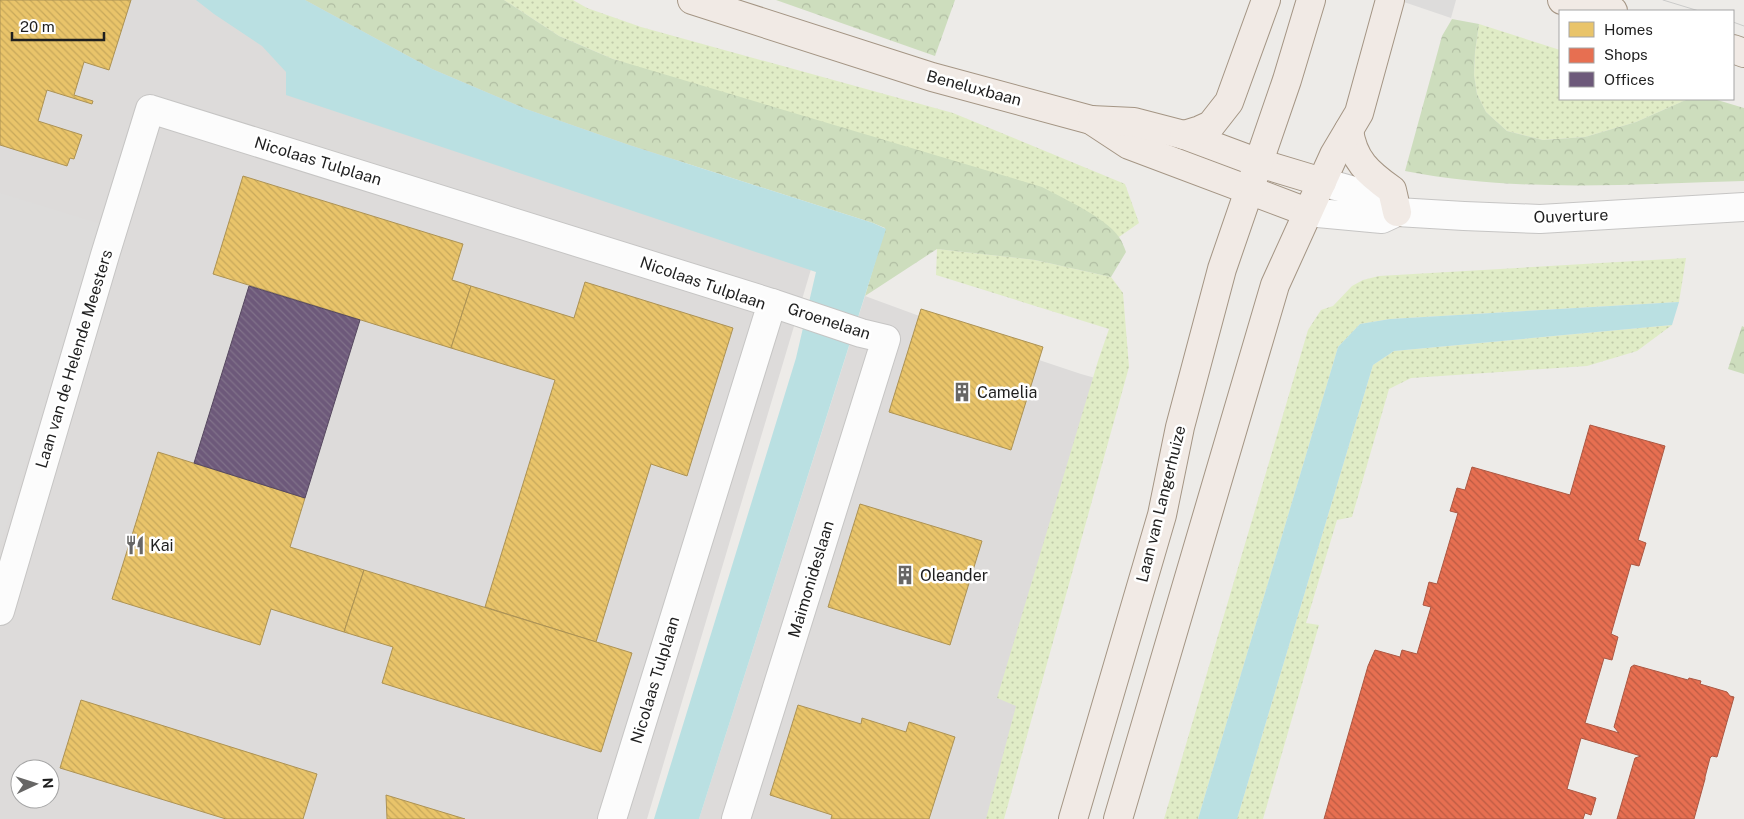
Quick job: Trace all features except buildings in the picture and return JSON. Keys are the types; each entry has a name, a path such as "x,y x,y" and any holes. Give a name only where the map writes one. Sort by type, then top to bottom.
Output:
{"main road":[{"name":"Beneluxbaan","path":"692,0 932,77 1091,120 1129,145 1251,189 1307,212"},
{"path":"1184,135 1211,125 1229,102 1266,0"},
{"name":"Laan van Langerhuize","path":"1073,819 1162,515 1180,427 1222,269 1251,189 1311,0"},
{"path":"1118,819 1275,285 1334,154 1359,113 1390,0"},
{"path":"1562,0 1608,10"},
{"path":"1091,120 1134,122 1184,135 1259,163 1322,182"},
{"path":"1349,130 1351,144 1357,157 1372,176 1392,190 1397,212"}],"street":[{"name":"Nicolaas Tulplaan","path":"150,109 772,303 612,819"},
{"name":"Laan van de Helende Meesters","path":"0,611 150,109"},
{"path":"1322,182 1378,198 1397,212"},
{"name":"Ouverture","path":"1307,212 1382,219 1397,212 1540,219 1744,207"},
{"name":"Groenelaan","path":"772,303 874,336"},
{"name":"Maimonideslaan","path":"736,819 874,336"}],"shaded area":[{"path":"0,0 443,0 536,94 823,229 647,819 0,819"},
{"path":"1398,0 1456,0 1451,18"},
{"path":"0,193 101,224 0,548"},
{"path":"865,296 1036,359 1113,383 991,819 699,819"}],"green space":[{"path":"305,0 504,0 559,36 613,59 1042,187 1104,222 1119,237 1126,252 1111,277 1035,260 937,249 865,296 885,228 629,145 526,109 432,69"},
{"path":"504,0 573,0 587,8 641,27 953,113 1125,184 1139,223 1119,237 1106,225 613,59 559,36"},
{"path":"776,0 955,0 935,56"},
{"path":"1452,19 1479,24 1474,75 1477,94 1486,112 1507,131 1543,140 1585,137 1636,122 1686,100 1717,100 1744,108 1744,181 1616,185 1531,185 1447,178 1405,171 1442,36"},
{"path":"1479,24 1559,50 1559,100 1686,100 1636,122 1585,137 1543,140 1507,131 1486,112 1477,94 1474,75"},
{"path":"937,249 1035,260 1111,277 1123,293 1129,367 1004,819 986,819 1016,706 997,698 1109,329 936,275"},
{"path":"1686,258 1679,302 1390,319 1360,324 1338,347 1198,819 1164,819 1308,330 1321,310 1333,306 1352,286 1363,280 1379,276"},
{"path":"1672,325 1637,351 1587,366 1411,378 1389,389 1352,517 1337,520 1306,623 1319,625 1263,819 1237,819 1373,365 1394,351"},
{"path":"1742,326 1744,327 1744,374 1728,369"}],"water":[{"path":"196,0 305,0 432,69 526,109 629,145 873,223 886,229 699,819 654,819 796,358 816,272 286,95 286,72 262,46"},
{"path":"1679,302 1672,325 1394,351 1373,365 1237,819 1198,819 1338,347 1360,324 1390,319"}],"tram line":[{"path":"1663,0 1696,10"},
{"path":"1734,22 1744,26"}],"place":[{"name":"Camelia","path":"962,392"},
{"name":"Kai","path":"135,545"},
{"name":"Oleander","path":"905,575"}]}
